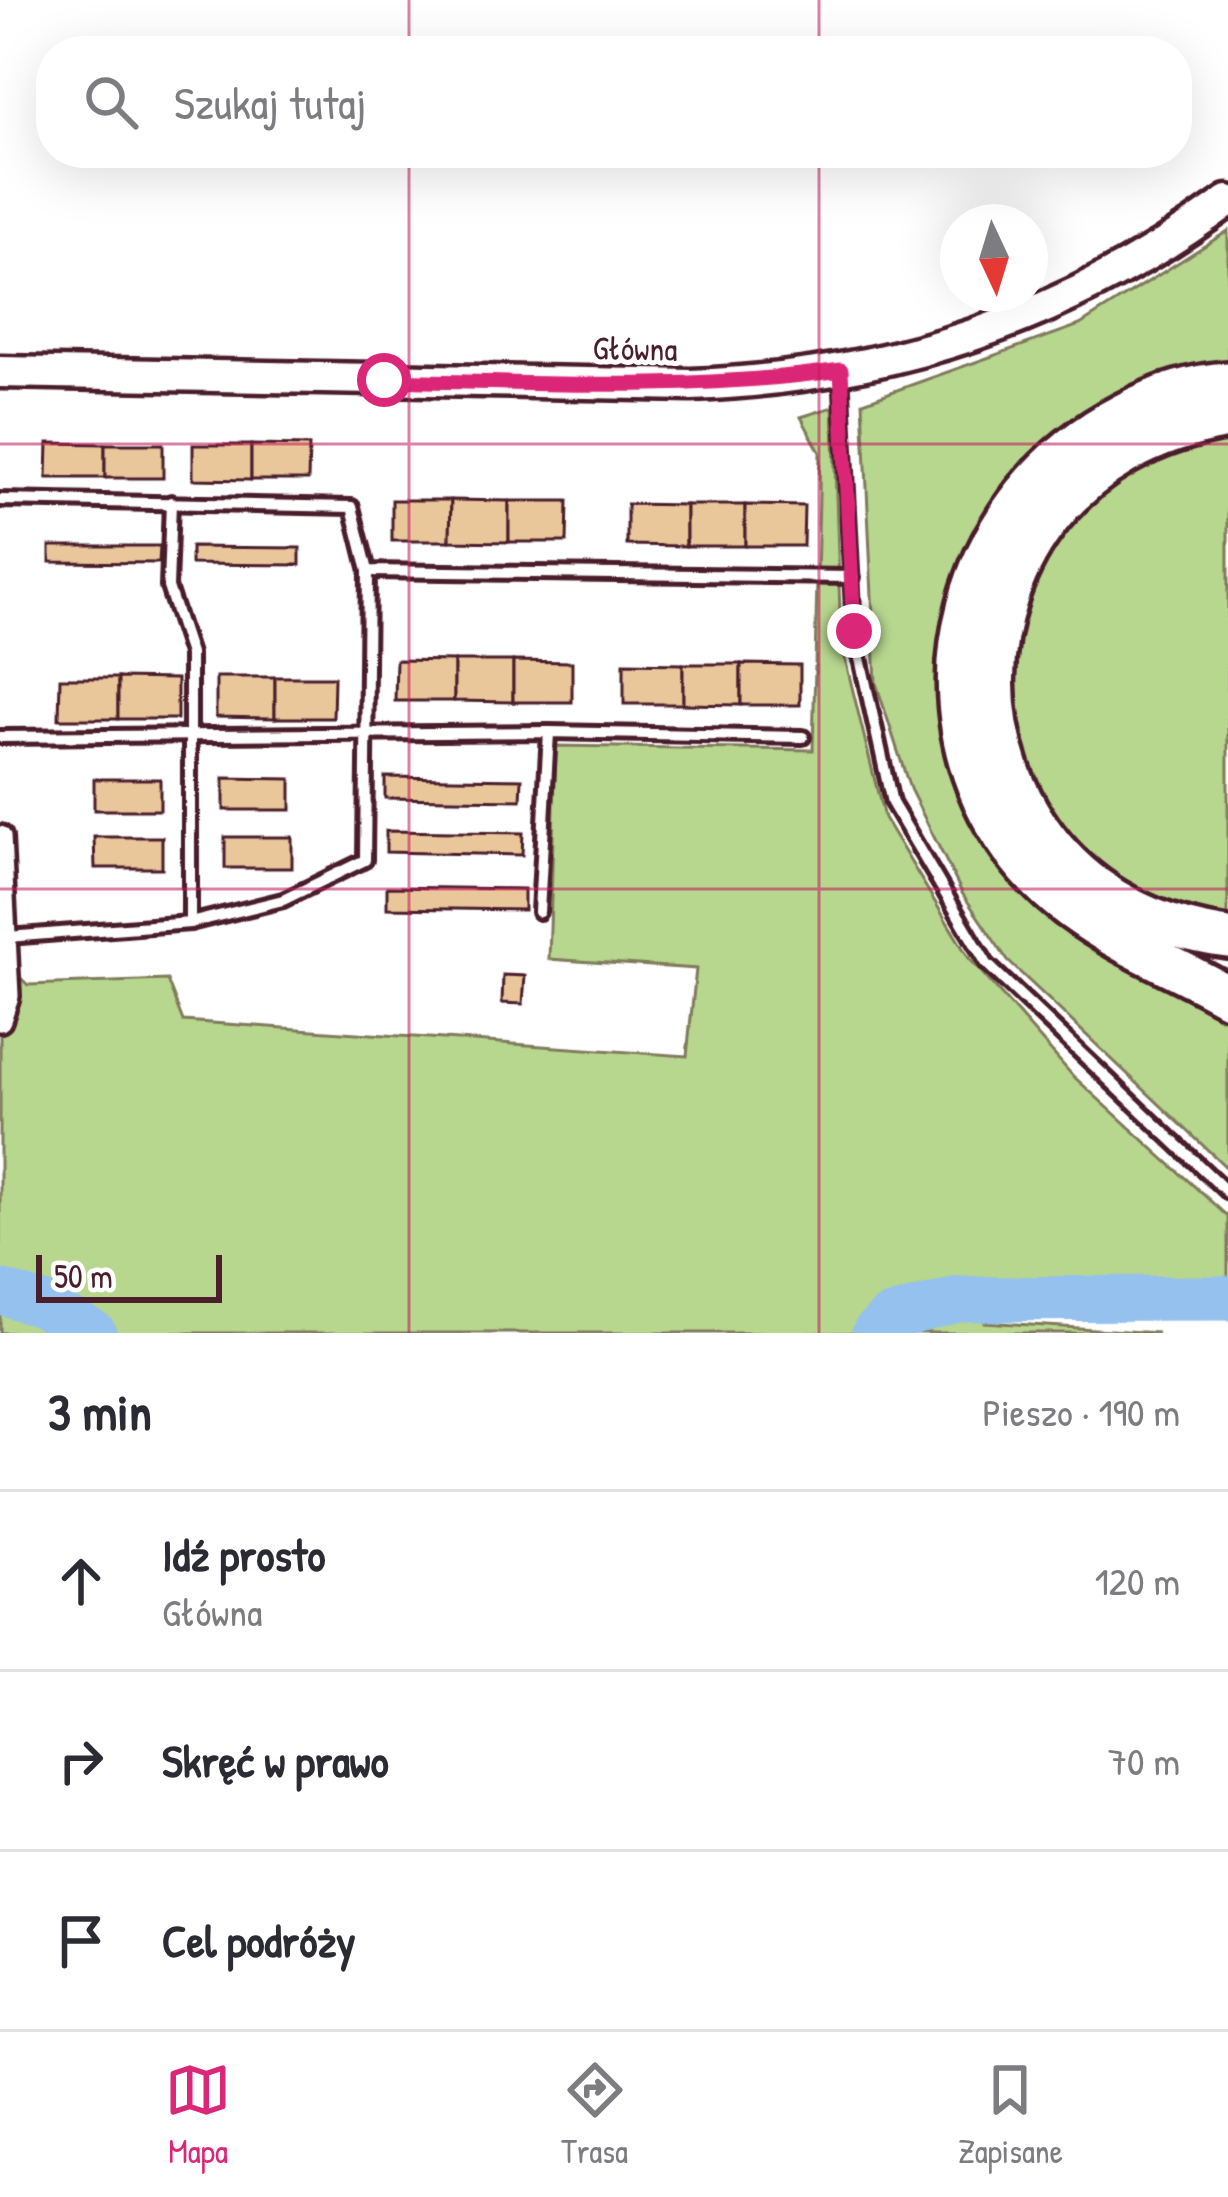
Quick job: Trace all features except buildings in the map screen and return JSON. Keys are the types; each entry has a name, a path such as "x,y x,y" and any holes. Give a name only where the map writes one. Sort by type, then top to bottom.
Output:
{"highway":[{"path":"1228,382 1150,399 1094,428 1044,468 1005,516 978,570 958,656 958,707 974,776 992,818 1035,879 1106,936 1228,996"},
{"path":"1228,419 1187,426 1137,445 1093,473 1054,510 1023,556 1003,608 993,686 995,715 1010,772 1050,841 1084,877 1124,905 1170,926 1228,938"}],"main road":[{"name":"Główna","path":"0,373 691,385 756,382 841,370 938,348 1053,306 1134,263 1228,201"}],"street":[{"path":"0,837 8,937 8,996 0,1020"}],"lane":[{"path":"841,370 854,631 892,803 987,964 1228,1193"},
{"path":"0,500 352,507 368,571 365,860 283,900 190,923 8,937"},
{"path":"171,502 169,587 190,654 190,923"},
{"path":"368,571 853,577"},
{"path":"0,737 365,732 803,737"},
{"path":"539,912 550,732"}],"green space":[{"path":"1228,231 1228,370 1135,386 1071,428 1032,461 944,692 1072,933 1228,1017 1228,1169 1008,961 962,893 910,789 876,683 863,402 1080,325"},
{"path":"833,407 841,642 884,818 969,958 1072,1075 1228,1217 1228,1287 970,1292 984,1322 1158,1333 0,1333 0,958 28,985 167,980 183,1021 687,1056 696,969 549,959 556,746 813,750 820,452 801,417"},
{"path":"1228,434 1228,924 1148,901 1075,847 1017,746 1008,656 1040,557 1105,480"}],"waterway":[{"path":"0,1292 40,1304 94,1333"},
{"path":"874,1333 888,1319 959,1299 1228,1298"}],"route":[{"path":"384,380 691,385 841,370 854,631"}]}
